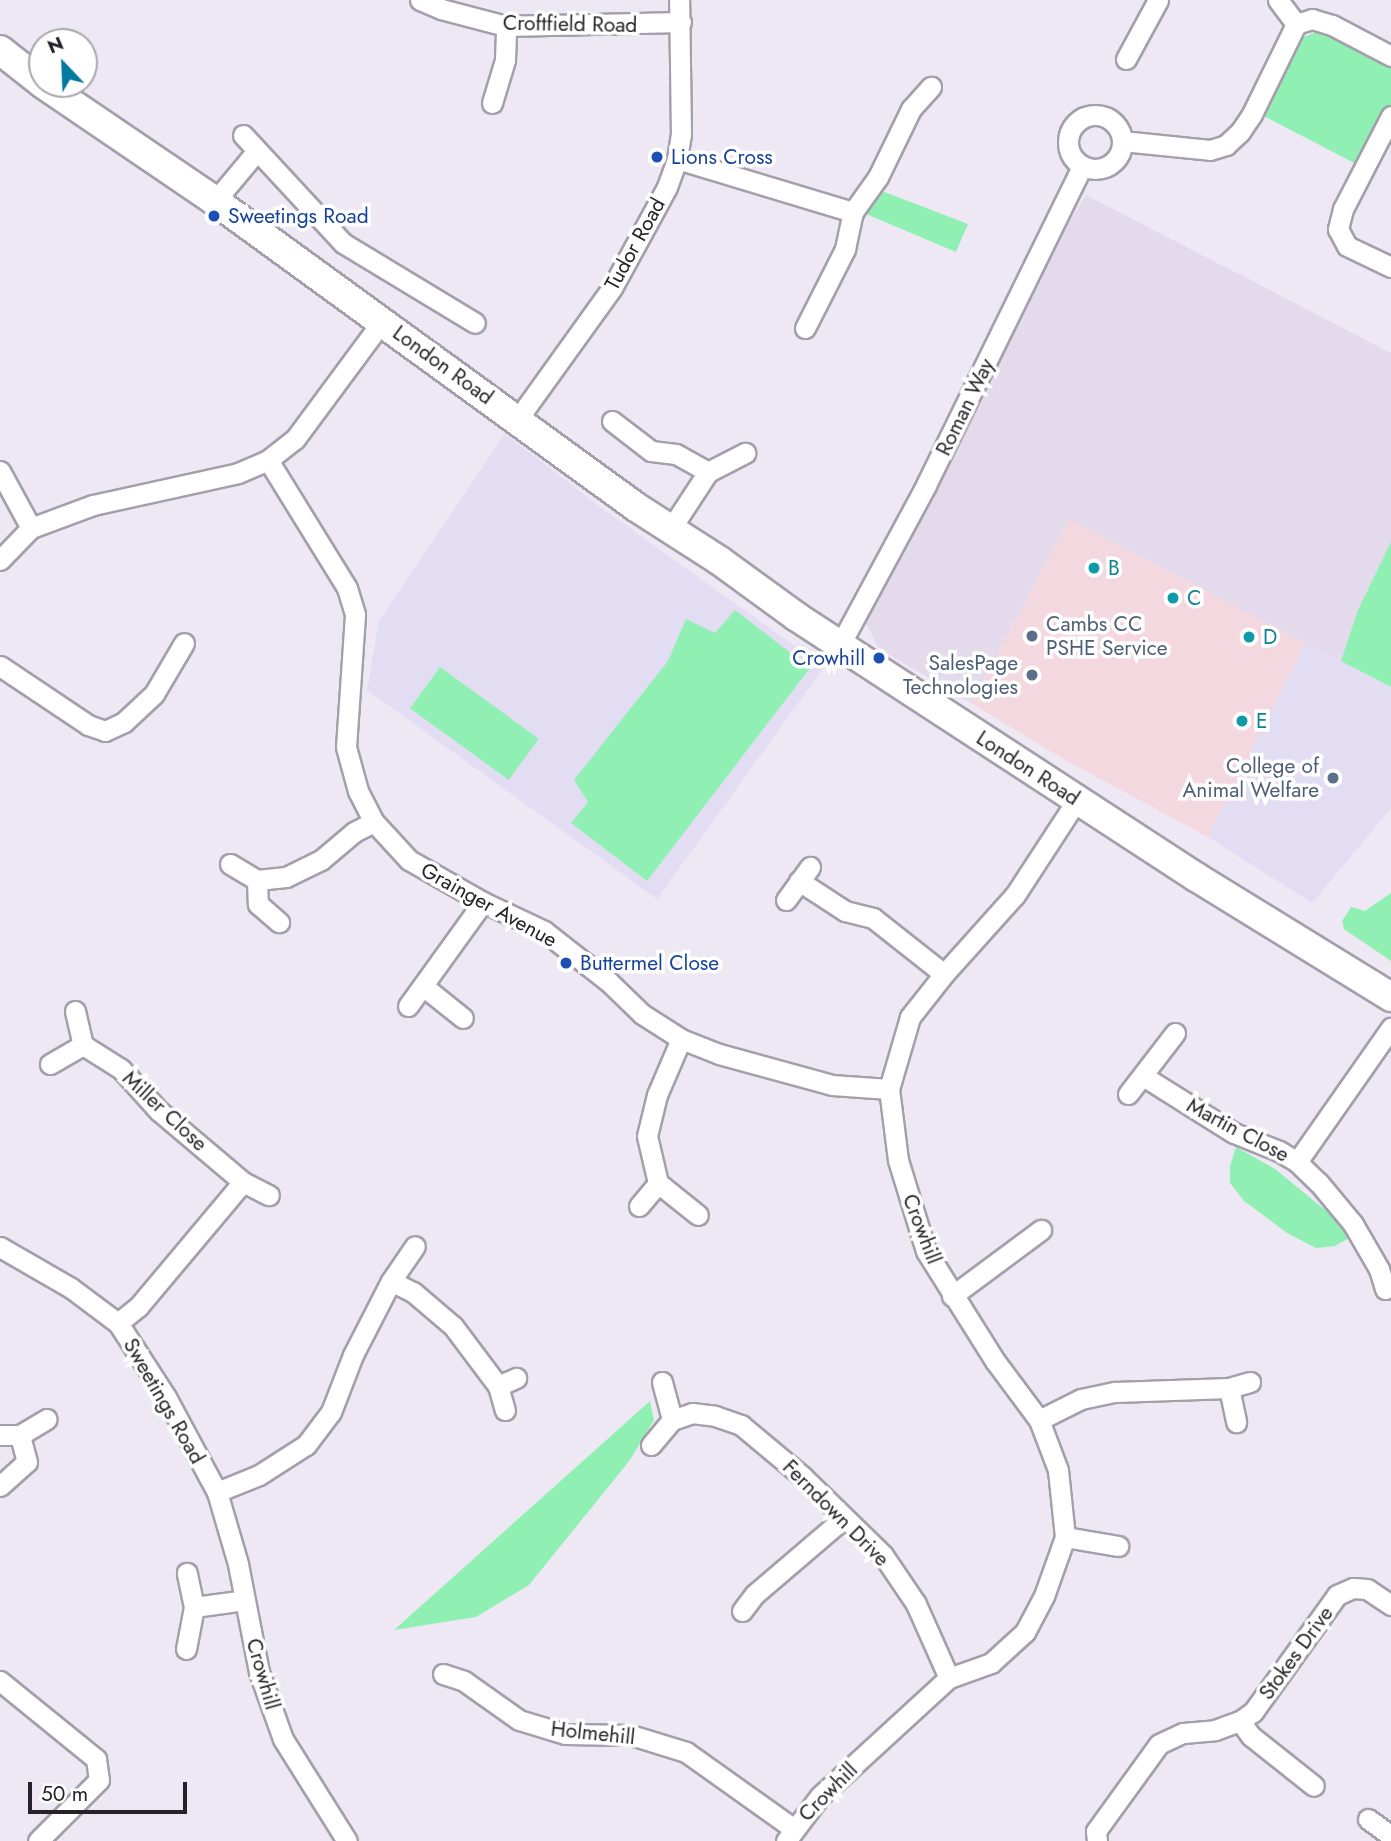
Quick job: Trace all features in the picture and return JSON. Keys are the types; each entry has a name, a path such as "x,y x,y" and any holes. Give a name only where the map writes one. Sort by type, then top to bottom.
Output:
{"street":[{"name":"Croftfield Road","path":"420,0 441,9 506,26 681,22"},
{"name":"Tudor Road","path":"517,420 612,288 667,187 677,159 681,135 679,0"},
{"path":"1126,59 1158,0"},
{"path":"1278,0 1296,24"},
{"path":"1122,141 1210,150 1226,145 1240,132 1252,114 1296,24 1312,19 1332,25 1391,56"},
{"path":"492,103 505,60 506,26"},
{"name":"London Road","path":"0,50 28,72"},
{"path":"806,328 845,249 853,212 878,177 911,109 931,87"},
{"name":"London Road","path":"64,98 383,320 670,530 1077,800 1391,997"},
{"path":"1100,115 1111,120 1121,132 1121,151 1111,165 1092,170 1082,166 1070,155 1068,144 1071,129 1082,118 1100,115"},
{"path":"1391,116 1343,209 1338,229 1347,246 1391,267"},
{"path":"243,135 343,243 475,323"},
{"path":"215,201 256,152"},
{"path":"677,159 853,212"},
{"name":"Roman Way","path":"840,645 926,485 1082,166"},
{"path":"0,560 32,528 93,505 238,473 268,460 295,439 383,320"},
{"path":"612,421 651,451 676,454 708,472"},
{"path":"670,530 708,472 745,453"},
{"name":"Grainger Avenue","path":"268,460 347,588 355,615 346,747 358,791 374,822 409,860 483,902 544,931 609,982 642,1014 681,1039 719,1054 832,1085 889,1089"},
{"path":"0,471 32,528"},
{"path":"0,666 88,725 105,731 124,722 154,694 184,643"},
{"name":"Crowhill","path":"789,1834 820,1796 948,1678 991,1663 1025,1632 1044,1596 1065,1537 1058,1470 1040,1420 952,1296 926,1251 898,1160 889,1089 910,1017 944,974 1015,895 1077,800"},
{"path":"230,864 257,880 286,877 321,860 354,832 374,822"},
{"path":"786,900 805,874 845,911 873,918 944,974"},
{"path":"257,880 258,904 279,922"},
{"path":"408,1006 483,902"},
{"path":"423,986 463,1018"},
{"path":"50,1065 83,1045 75,1011"},
{"name":"Martin Close","path":"1297,1162 1391,1028"},
{"path":"1128,1094 1175,1033"},
{"path":"681,1039 657,1095 647,1136 657,1183 698,1214"},
{"name":"Miller Close","path":"83,1045 121,1069 159,1111 243,1181 269,1195"},
{"name":"Martin Close","path":"1143,1076 1234,1133 1279,1151 1297,1162 1319,1183 1385,1265 1385,1289"},
{"path":"118,1323 138,1307 243,1181"},
{"path":"639,1206 657,1183"},
{"path":"952,1296 1041,1230"},
{"path":"217,1492 258,1475 306,1445 331,1412 353,1355 391,1281 415,1246"},
{"name":"Sweetings Road","path":"0,1247 71,1288 118,1323 166,1397 217,1492"},
{"path":"391,1281 413,1292 453,1326 507,1382 505,1410"},
{"path":"651,1445 672,1420 662,1382"},
{"path":"1040,1420 1081,1399 1115,1392 1228,1388 1250,1382"},
{"path":"1228,1388 1236,1422"},
{"name":"Ferndown Drive","path":"672,1420 692,1413 715,1416 741,1425 802,1476 883,1555 916,1604 948,1678"},
{"path":"0,1434 20,1435 47,1419"},
{"path":"0,1486 27,1462 20,1435"},
{"name":"Crowhill","path":"217,1492 245,1600 259,1672 283,1739 338,1838"},
{"path":"743,1611 755,1594 844,1518"},
{"path":"1065,1537 1118,1546"},
{"path":"186,1649 194,1607 187,1573"},
{"name":"Stokes Drive","path":"1097,1841 1096,1831 1159,1744 1172,1736 1214,1730 1240,1721 1253,1712 1337,1595 1353,1588 1367,1589 1391,1605"},
{"path":"194,1607 245,1600"},
{"name":"Holmehill","path":"443,1674 469,1672 519,1720 565,1734 631,1735 686,1752 789,1834"},
{"path":"0,1681 96,1759 99,1780 37,1841"},
{"path":"1240,1721 1251,1736 1314,1786"},
{"path":"1368,1819 1391,1836"}],"shaded area":[{"path":"1086,195 1391,353 1391,593 1356,669 1069,519 971,703 878,648 866,623 1069,223"},
{"path":"505,434 600,507 824,667 657,899 367,690 379,621"},
{"path":"1069,519 1306,643 1208,837 1065,760 971,703"},
{"path":"1306,643 1391,687 1391,808 1312,903 1208,837"}],"green space":[{"path":"1321,30 1391,66 1391,105 1360,166 1260,114 1301,38"},
{"path":"882,191 968,224 956,252 866,214"},
{"path":"1391,542 1391,687 1341,661 1358,610"},
{"path":"735,610 810,668 647,881 571,823 588,802 574,780 668,661 686,619 715,633"},
{"path":"440,667 539,739 509,780 410,708"},
{"path":"1391,893 1391,961 1344,929 1342,921 1351,907 1365,911"},
{"path":"1236,1147 1275,1169 1324,1209 1326,1207 1349,1238 1335,1246 1316,1248 1287,1233 1244,1201 1230,1183 1230,1166"},
{"path":"650,1401 654,1420 630,1460 529,1585 476,1617 394,1630"}],"place":[{"name":"Lions Cross","path":"657,157"},
{"name":"Sweetings Road","path":"214,216"},
{"name":"B","path":"1094,568"},
{"name":"C","path":"1173,598"},
{"name":"Cambs CC PSHE Service","path":"1032,636"},
{"name":"D","path":"1249,637"},
{"name":"Crowhill","path":"879,658"},
{"name":"SalesPage Technologies","path":"1032,675"},
{"name":"E","path":"1242,721"},
{"name":"College of Animal Welfare","path":"1333,778"},
{"name":"Buttermel Close","path":"566,963"}]}
